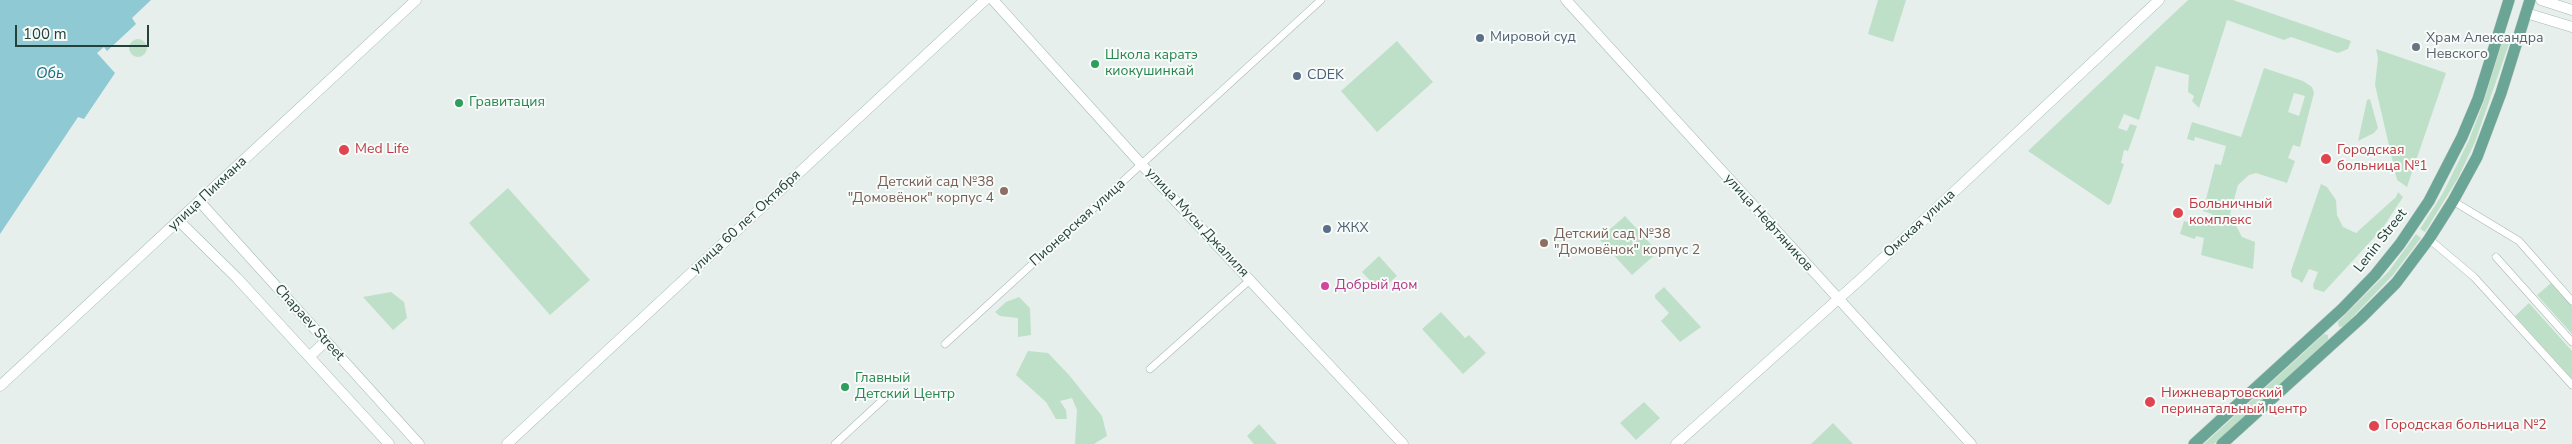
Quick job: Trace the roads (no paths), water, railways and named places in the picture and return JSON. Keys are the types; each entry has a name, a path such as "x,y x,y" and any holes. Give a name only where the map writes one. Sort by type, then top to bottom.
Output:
{"main road":[{"name":"улица Пикмана","path":"0,386 416,0"},
{"name":"улица 60 лет Октября","path":"506,444 985,0"},
{"name":"улица Мусы Джалиля","path":"993,0 1142,164 1403,444"},
{"name":"улица Нефтяников","path":"1566,0 1971,444"},
{"name":"Омская улица","path":"1676,444 1838,300 2159,0"},
{"path":"2510,0 2526,13 2572,27"},
{"name":"Lenin Street","path":"2194,444 2326,324 2374,276 2421,215 2441,181 2471,118 2510,0"},
{"path":"2222,444 2340,337 2396,283 2429,239 2453,201 2487,132 2530,0"},
{"path":"2541,0 2572,10"},
{"name":"Chapaev Street","path":"200,202 419,444"},
{"name":"Chapaev Street","path":"179,221 310,356 389,444"},
{"path":"2326,324 2340,337"},
{"path":"310,356 326,342"}],"street":[{"name":"Пионерская улица","path":"945,344 1321,0"},
{"path":"2453,201 2519,240 2572,301"},
{"path":"2429,239 2474,277 2572,384"},
{"path":"2496,257 2572,342"},
{"path":"1150,368 1251,279"},
{"path":"835,444 888,395"}],"water":[{"name":"Обь","path":"0,0 151,0 132,18 136,24 107,51 104,47 97,53 115,73 84,119 78,117 0,234"}],"place":[{"name":"Мировой суд","path":"1480,38"},
{"name":"Храм Александра Невского","path":"2416,47"},
{"name":"Школа каратэ киокушинкай","path":"1095,64"},
{"name":"CDEK","path":"1297,76"},
{"name":"Гравитация","path":"459,103"},
{"name":"Med Life","path":"344,150"},
{"name":"Городская больница №1","path":"2326,159"},
{"name":"Детский сад №38 \"Домовёнок\" корпус 4","path":"1004,191"},
{"name":"Больничный комплекс","path":"2178,213"},
{"name":"ЖКХ","path":"1327,229"},
{"name":"Детский сад №38 \"Домовёнок\" корпус 2","path":"1544,243"},
{"name":"Добрый дом","path":"1325,286"},
{"name":"Главный Детский Центр","path":"845,387"},
{"name":"Нижневартовский перинатальный центр","path":"2150,402"},
{"name":"Городская больница №2","path":"2374,426"}]}
